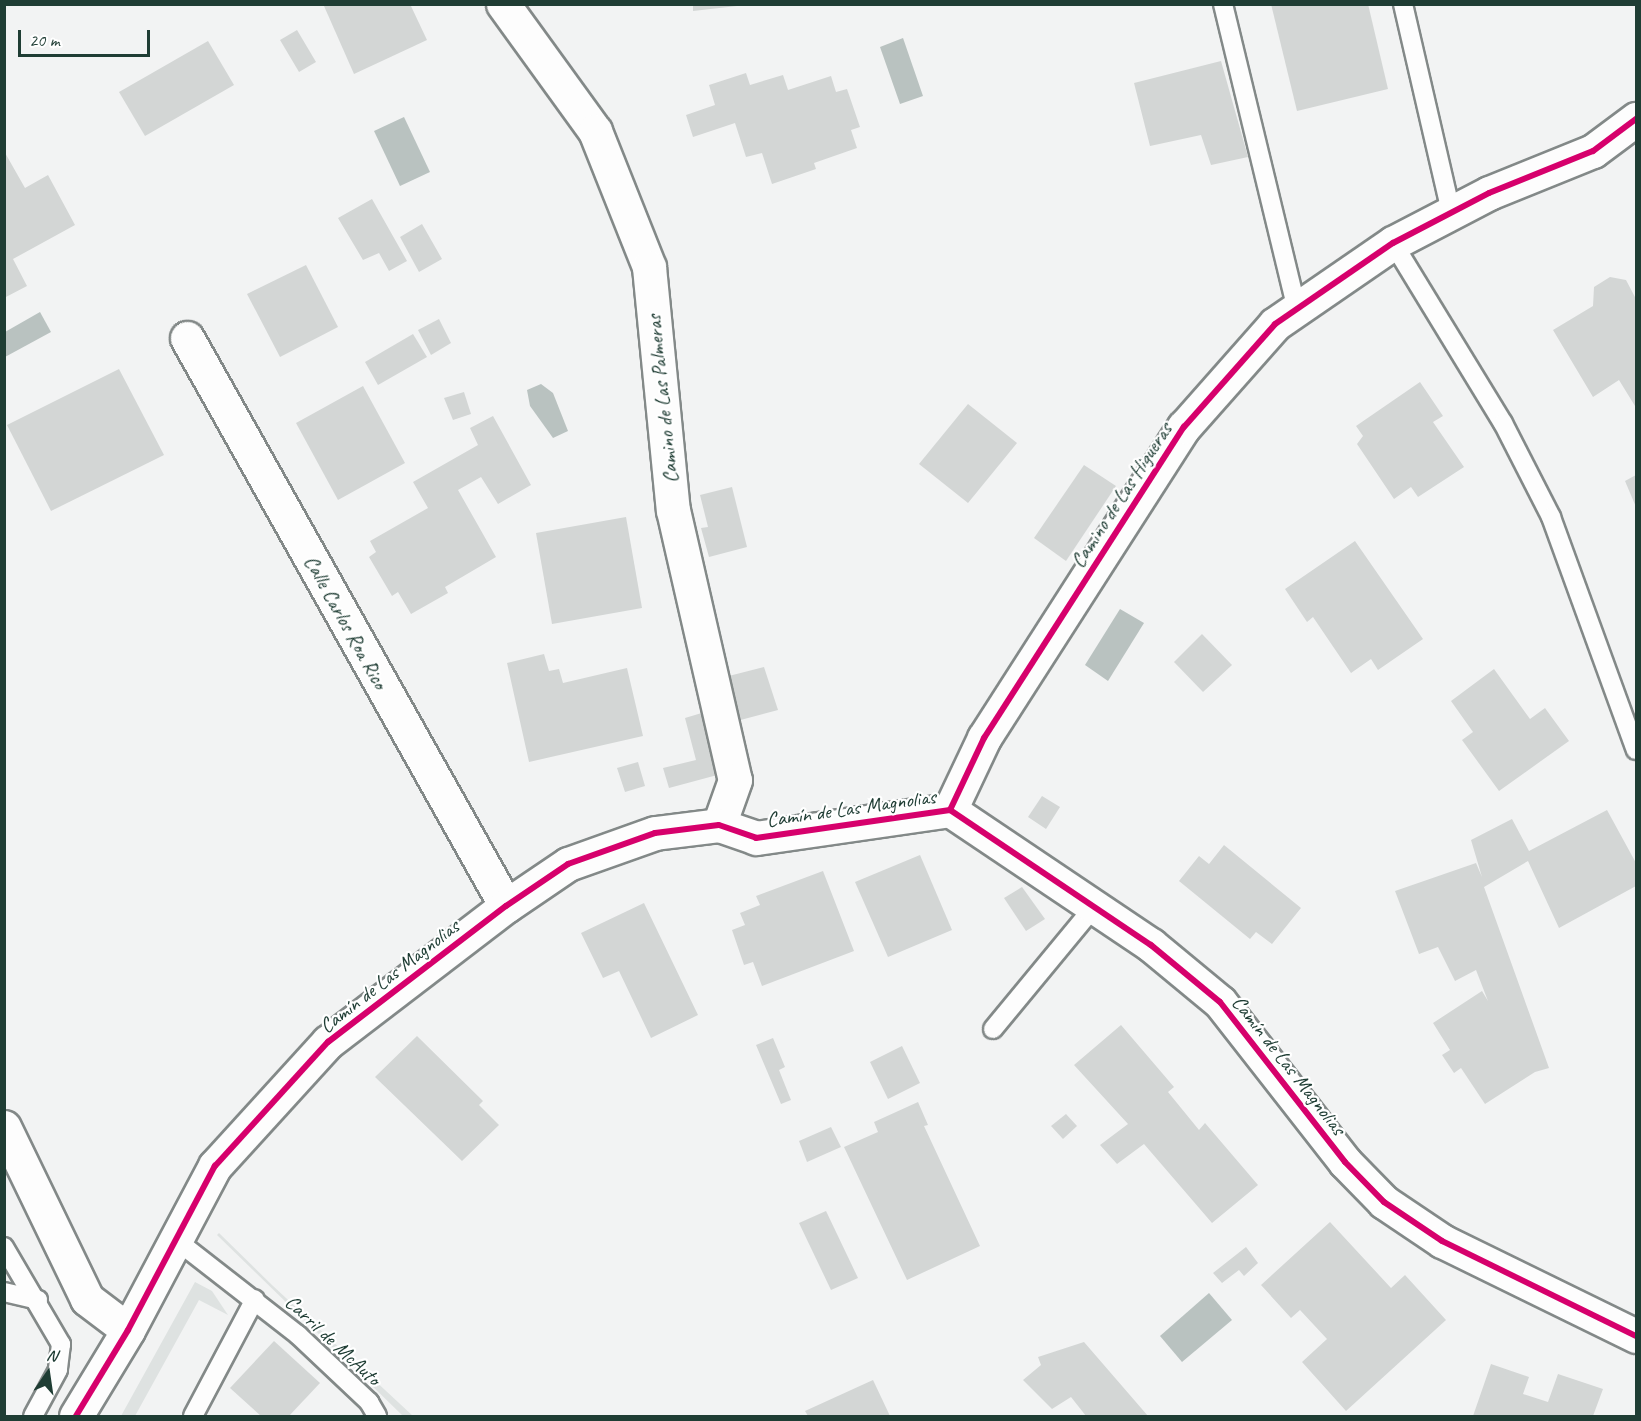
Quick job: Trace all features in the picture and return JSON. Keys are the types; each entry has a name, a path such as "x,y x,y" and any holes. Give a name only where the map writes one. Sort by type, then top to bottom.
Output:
{"street":[{"name":"Camino de Las Palmeras","path":"503,4 595,131 649,267 674,510 735,780 719,825"},
{"name":"Camino de Las Higueras","path":"950,810 984,738 1184,428 1275,324 1393,243 1489,193 1593,151 1636,120"},
{"name":"Calle Carlos Roa Rico","path":"187,338 506,906"},
{"name":"Camín de Las Magnolias","path":"76,1416 128,1330 215,1166 328,1042 506,906 568,864 655,833 719,825 756,838 950,810 1151,945 1220,1002 1345,1162 1384,1202 1442,1241 1636,1336"},
{"path":"4,1127 87,1299 128,1330"}],"lane":[{"path":"1223,4 1234,36 1296,309"},
{"path":"1403,4 1451,212"},
{"path":"1393,243 1503,423 1551,517 1636,750"},
{"path":"993,1029 1094,907"},
{"name":"Carril de McAuto","path":"176,1240 255,1299 369,1402 377,1416"},
{"path":"7,1256 38,1300 61,1344 58,1370 33,1416"},
{"path":"4,1292 38,1300"},
{"path":"194,1416 255,1299"}],"shaded area":[{"path":"903,38 923,96 900,104 880,47"},
{"path":"404,117 430,172 400,186 374,131"},
{"path":"40,312 51,332 5,357 5,332"},
{"path":"541,384 553,393 568,431 553,438 530,406 527,390"},
{"path":"1120,609 1144,623 1108,681 1085,665"},
{"path":"219,1233 413,1416 403,1416 217,1235"},
{"path":"195,1282 212,1291 228,1315 199,1300 135,1416 121,1416"},
{"path":"1209,1293 1232,1320 1182,1362 1160,1336"}],"building":[{"path":"410,4 427,40 354,74 324,6"},
{"path":"693,4 737,4 737,6 693,11"},
{"path":"1271,4 1368,4 1388,89 1297,111"},
{"path":"297,30 316,62 299,72 280,40"},
{"path":"208,41 234,85 145,136 119,92"},
{"path":"1221,61 1248,157 1211,165 1201,135 1150,146 1134,83"},
{"path":"746,73 750,85 783,75 788,90 831,76 836,92 847,89 860,127 851,130 857,148 814,163 816,169 772,184 762,153 746,157 735,123 693,137 686,115 715,105 709,85"},
{"path":"4,151 25,188 48,175 75,225 13,259 27,286 4,298"},
{"path":"372,199 407,261 389,271 379,253 363,260 338,218"},
{"path":"422,224 442,259 419,272 400,237"},
{"path":"306,265 338,327 280,357 247,294"},
{"path":"1610,277 1626,280 1636,299 1635,406 1619,380 1593,397 1553,330 1593,306 1594,287"},
{"path":"439,319 451,343 431,355 418,330"},
{"path":"413,334 427,357 378,385 365,362"},
{"path":"119,369 164,455 51,511 7,425"},
{"path":"1420,382 1443,416 1433,422 1464,467 1418,497 1411,487 1394,499 1357,444 1363,436 1356,426"},
{"path":"363,386 405,463 338,500 296,423"},
{"path":"464,392 471,414 453,420 444,398"},
{"path":"968,404 1017,443 968,503 919,464"},
{"path":"493,416 531,485 498,504 481,477 458,490 496,557 445,587 448,593 411,614 398,592 392,596 369,557 376,552 370,541 428,508 413,482 478,445 470,428"},
{"path":"1084,465 1116,486 1066,561 1034,538"},
{"path":"1636,475 1636,507 1625,481"},
{"path":"732,487 747,547 709,557 701,528 708,527 700,495"},
{"path":"626,517 642,608 552,624 536,533"},
{"path":"1355,541 1423,639 1378,670 1371,659 1351,673 1313,617 1307,622 1285,589"},
{"path":"1202,634 1232,665 1203,692 1174,662"},
{"path":"544,654 549,671 559,669 563,683 627,668 643,736 529,762 507,663"},
{"path":"764,667 778,710 733,722 721,678"},
{"path":"1494,669 1530,719 1545,708 1569,741 1499,791 1462,740 1473,732 1451,701"},
{"path":"705,712 721,774 669,788 663,768 696,760 685,718"},
{"path":"638,762 645,786 625,792 617,768"},
{"path":"1042,796 1060,807 1046,829 1028,817"},
{"path":"1607,810 1636,863 1636,886 1559,928 1528,861 1484,887 1549,1068 1535,1072 1485,1104 1461,1068 1454,1073 1442,1055 1450,1050 1433,1023 1482,991 1488,1001 1476,970 1455,981 1438,947 1419,954 1395,891 1476,863 1482,877 1471,840 1512,819 1529,851"},
{"path":"1224,845 1301,908 1272,944 1256,932 1250,939 1179,881 1199,856 1209,864"},
{"path":"920,855 952,930 888,957 855,882"},
{"path":"823,871 854,951 762,986 753,962 744,965 732,930 745,925 740,913 760,905 756,896"},
{"path":"1022,887 1045,919 1026,931 1004,898"},
{"path":"644,903 698,1015 651,1038 619,971 603,978 581,933"},
{"path":"1121,1025 1174,1087 1168,1092 1199,1130 1205,1123 1258,1185 1212,1223 1144,1144 1117,1164 1100,1145 1128,1124 1074,1065"},
{"path":"417,1036 483,1101 479,1105 499,1125 462,1161 375,1077"},
{"path":"773,1038 785,1067 779,1070 791,1100 781,1104 756,1045"},
{"path":"902,1046 920,1083 888,1099 870,1062"},
{"path":"918,1102 928,1125 924,1126 980,1246 907,1280 844,1147 878,1132 874,1122"},
{"path":"1066,1114 1077,1126 1063,1139 1051,1126"},
{"path":"831,1127 841,1147 807,1162 799,1141"},
{"path":"826,1211 858,1278 831,1290 799,1223"},
{"path":"1330,1222 1391,1288 1405,1275 1446,1320 1346,1411 1302,1362 1327,1339 1300,1310 1291,1318 1261,1285"},
{"path":"1246,1247 1258,1263 1244,1276 1239,1270 1222,1283 1213,1273"},
{"path":"274,1341 320,1383 289,1416 261,1416 230,1388"},
{"path":"1084,1342 1148,1416 1086,1416 1071,1397 1052,1409 1023,1380 1041,1365 1038,1357"},
{"path":"1491,1364 1529,1377 1523,1394 1548,1402 1558,1374 1603,1389 1593,1416 1473,1416"},
{"path":"873,1380 890,1416 808,1416 805,1411"}],"cycle path":[{"path":"950,810 984,738 1184,427 1275,324 1393,243 1489,193 1593,151 1636,119"},
{"path":"76,1416 128,1330 215,1166 328,1042 506,906 568,864 655,833 719,825 756,838 950,810 1151,945 1220,1002 1345,1162 1384,1202 1442,1241 1636,1336"}]}
